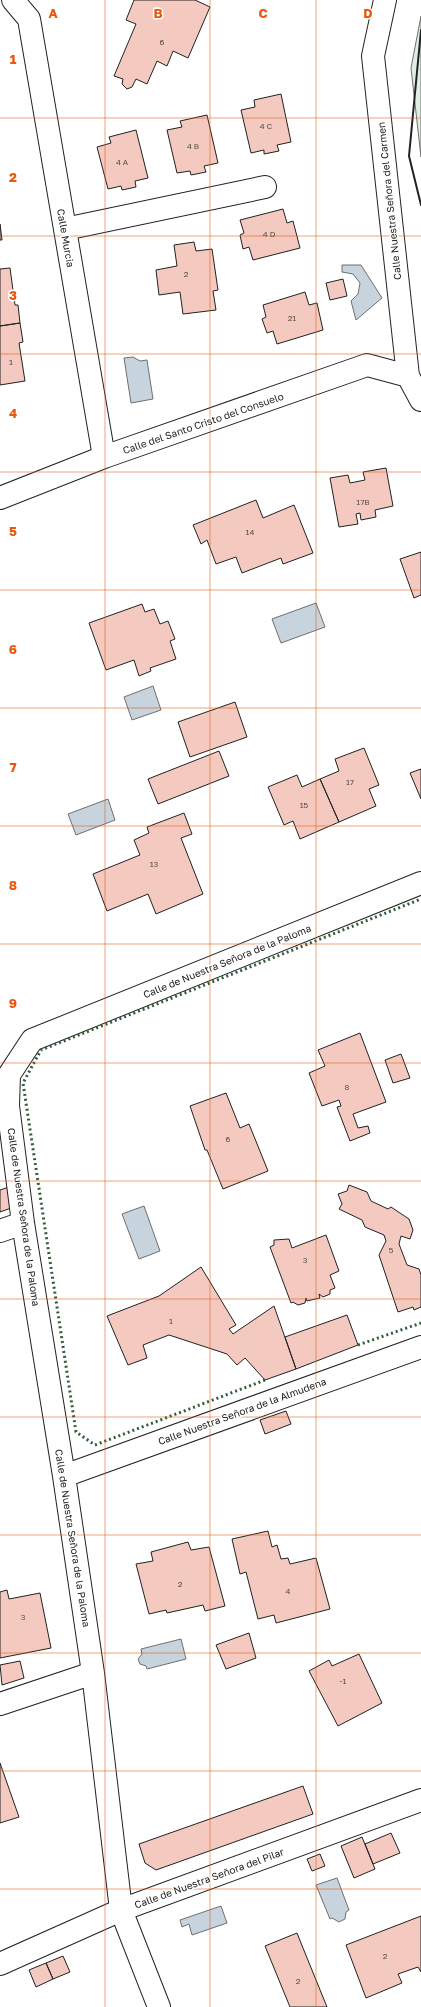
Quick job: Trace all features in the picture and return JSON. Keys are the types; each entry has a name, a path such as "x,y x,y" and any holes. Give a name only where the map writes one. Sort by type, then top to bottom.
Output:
{"street":[{"name":"Calle Murcia","path":"13,0 29,19 104,457"},
{"name":"Calle Nuestra Señora del Carmen","path":"385,0 373,56 408,376 421,400"},
{"path":"64,229 265,187"},
{"name":"Calle del Santo Cristo del Consuelo","path":"0,498 104,457 367,365 408,376"},
{"name":"Calle de Nuestra Señora de la Paloma","path":"159,2007 121,1910 93,1673 64,1476 23,1223 8,1106 9,1075 32,1040 421,883"},
{"path":"0,1231 23,1223"},
{"name":"Calle Nuestra Señora de la Almudena","path":"64,1476 421,1347"},
{"path":"0,1704 93,1673"},
{"name":"Calle de Nuestra Señora del Pilar","path":"0,1964 121,1910 421,1800"}],"green space":[{"path":"421,16 421,157 411,68"}],"shaded area":[{"path":"342,265 361,265 382,298 356,320 351,301 358,294 360,283 353,274 342,272"},
{"path":"133,357 140,361 147,360 153,399 131,403 124,358"},
{"path":"316,603 325,627 281,643 272,619"},
{"path":"153,686 161,710 132,720 124,697"},
{"path":"108,799 115,820 76,835 68,814"},
{"path":"144,1206 160,1251 139,1259 122,1214"},
{"path":"181,1639 186,1659 147,1669 146,1666 140,1664 138,1659 142,1654 141,1649"},
{"path":"337,1878 349,1910 346,1912 345,1919 339,1922 332,1918 330,1919 316,1885"},
{"path":"221,1906 227,1923 192,1935 189,1924 182,1927 180,1920"}],"building":[{"path":"134,0 195,0 210,7 188,58 173,51 167,66 157,61 147,84 136,79 132,87 127,89 122,84 123,79 114,76 136,24 126,20"},
{"path":"281,94 291,142 277,145 279,151 264,154 264,150 251,153 241,110 255,107 254,100"},
{"path":"207,115 218,163 204,166 206,172 191,175 190,171 177,173 167,130 182,127 180,121"},
{"path":"136,130 148,178 135,181 136,187 122,190 121,186 108,189 97,147 111,143 109,137"},
{"path":"283,209 287,223 293,221 300,248 253,260 249,247 243,249 240,235 244,233 240,220"},
{"path":"0,224 2,240 0,240"},
{"path":"194,242 196,251 212,249 218,290 213,291 216,310 183,314 180,292 159,295 156,270 177,266 174,245"},
{"path":"10,268 15,305 18,305 20,323 0,326 0,269"},
{"path":"343,279 347,296 330,300 326,283"},
{"path":"305,292 309,305 317,303 323,330 277,344 273,331 267,333 262,319 266,317 263,305"},
{"path":"20,323 23,342 19,343 25,381 0,385 0,326"},
{"path":"386,468 393,506 375,510 376,517 361,520 360,513 356,514 358,524 339,527 330,478 348,475 350,483 365,480 363,472"},
{"path":"256,500 263,518 294,505 313,553 283,564 281,558 242,573 236,557 216,564 207,540 201,544 193,525"},
{"path":"421,552 421,595 414,598 400,559"},
{"path":"142,604 145,612 154,609 160,624 168,621 175,639 170,641 176,659 150,668 151,671 139,676 134,660 106,670 89,623"},
{"path":"235,702 247,737 190,757 178,722"},
{"path":"364,748 379,785 369,789 376,806 339,822 320,779 339,771 335,759"},
{"path":"219,751 229,776 158,804 148,779"},
{"path":"421,769 421,799 410,773"},
{"path":"297,775 302,787 320,779 339,822 300,839 293,821 284,825 268,787"},
{"path":"184,813 192,834 181,838 203,894 156,914 148,894 107,911 93,874 140,855 134,840 149,833 147,827"},
{"path":"360,1033 386,1102 353,1114 358,1128 368,1126 370,1133 350,1141 337,1107 341,1106 339,1100 322,1106 309,1073 325,1066 318,1050"},
{"path":"401,1054 410,1078 393,1083 385,1060"},
{"path":"226,1093 240,1128 249,1124 268,1171 223,1189 207,1150 205,1150 190,1106"},
{"path":"349,1185 367,1192 371,1201 388,1209 391,1207 409,1219 413,1230 410,1239 401,1236 399,1244 407,1265 419,1269 421,1275 421,1307 414,1310 413,1307 398,1312 379,1255 386,1241 384,1235 365,1227 362,1220 339,1209 342,1204 338,1194 347,1191"},
{"path":"12,1186 14,1207 0,1212 0,1190"},
{"path":"326,1235 339,1271 330,1275 335,1288 330,1290 330,1294 323,1297 319,1294 320,1298 307,1301 306,1298 305,1303 298,1305 293,1302 291,1303 270,1247 274,1245 274,1240 289,1239 292,1248"},
{"path":"201,1267 236,1325 229,1329 233,1334 274,1306 296,1369 265,1380 245,1358 237,1365 227,1354 169,1335 143,1345 147,1358 128,1365 107,1316 159,1296"},
{"path":"347,1315 358,1345 296,1369 285,1337"},
{"path":"286,1411 291,1424 265,1434 260,1420"},
{"path":"268,1531 272,1547 277,1545 281,1559 288,1558 290,1564 316,1558 330,1609 276,1623 274,1615 258,1619 246,1572 240,1574 232,1539"},
{"path":"188,1542 191,1550 209,1547 225,1606 205,1611 203,1605 167,1613 166,1610 149,1614 136,1564 153,1561 151,1552"},
{"path":"7,1590 9,1599 40,1593 51,1648 0,1658 0,1592"},
{"path":"249,1633 256,1658 226,1669 216,1645"},
{"path":"359,1654 382,1703 338,1726 309,1671 329,1660 332,1666"},
{"path":"20,1661 24,1678 2,1685 0,1665"},
{"path":"0,1763 19,1817 0,1823"},
{"path":"303,1786 313,1814 156,1870 145,1863 139,1844"},
{"path":"391,1833 400,1853 373,1864 365,1844"},
{"path":"362,1837 375,1869 354,1878 341,1846"},
{"path":"320,1854 325,1866 312,1871 307,1859"},
{"path":"421,1916 421,1972 418,1967 398,1974 402,1983 366,1998 346,1945"},
{"path":"297,1933 327,2007 290,2007 265,1946"},
{"path":"63,1956 70,1972 53,1979 46,1963"},
{"path":"46,1963 53,1979 36,1987 29,1970"}],"hedge":[{"path":"265,1380 95,1445 76,1432 23,1083 41,1050 421,899"},
{"path":"358,1345 421,1323"}],"wall":[{"path":"421,30 409,156 421,205"}]}
